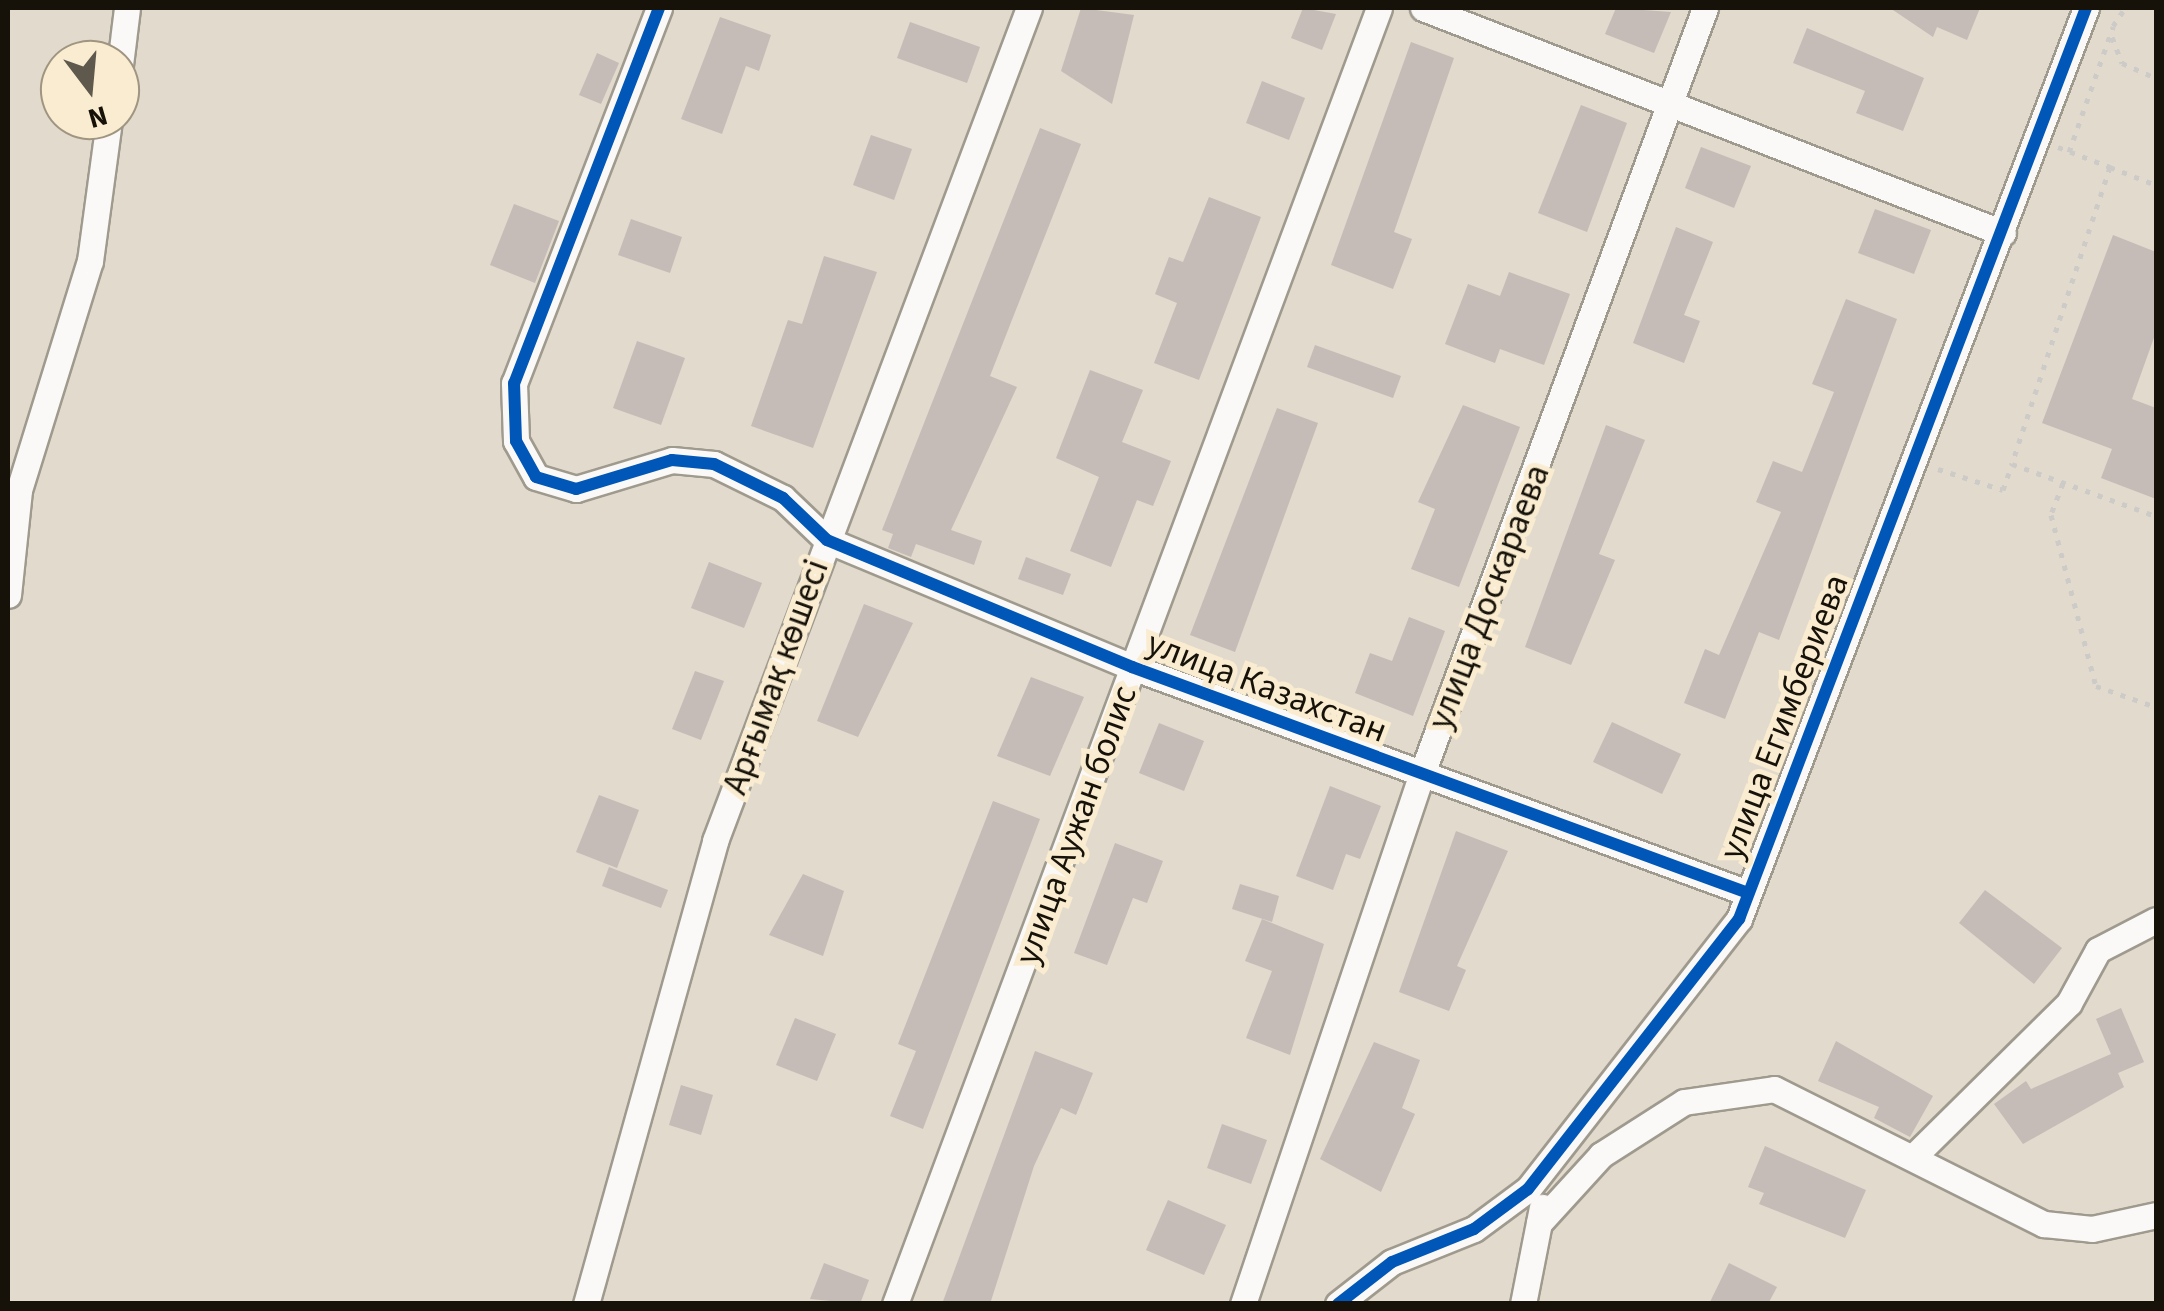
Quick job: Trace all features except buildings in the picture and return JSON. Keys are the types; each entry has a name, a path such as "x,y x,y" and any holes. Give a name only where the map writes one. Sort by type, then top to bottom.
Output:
{"street":[{"path":"123,40 127,8"},
{"path":"659,8 549,279 514,383 516,441 536,477 576,489 672,460 714,464 784,498 827,540"},
{"name":"Арғымақ көшесі","path":"586,1304 715,841 1030,8"},
{"name":"улица Аужан болис","path":"895,1304 1379,8"},
{"path":"1423,8 1668,109 2004,233"},
{"name":"улица Доскараева","path":"1243,1304 1420,779 1705,8"},
{"name":"улица Егимбериева","path":"1338,1304 1392,1262 1474,1229 1528,1189 1739,919 2004,233 2086,8"},
{"path":"8,595 18,490 90,261 106,140"},
{"name":"улица Казахстан","path":"827,540 1132,667 1420,779 1748,893"},
{"path":"1913,1156 2070,1004 2098,950 2156,920"},
{"path":"1539,1223 1601,1154 1684,1102 1774,1089 2044,1224 2092,1230 2156,1214"},
{"path":"1522,1304 1555,1154"}],"path":[{"path":"2069,152 2113,27 2124,8"},
{"path":"2113,27 2122,63 2156,78"},
{"path":"2055,146 2156,185"},
{"path":"1938,470 2003,490 2110,167"},
{"path":"2012,464 2156,516"},
{"path":"2063,482 2051,515 2096,686 2156,707"}],"cycle path":[{"path":"659,8 514,383 516,441 536,477 576,489 672,460 714,464 783,498 827,540 1132,667 1748,893"},
{"path":"1338,1304 1392,1262 1474,1229 1528,1189 1739,919 2086,8"}]}
